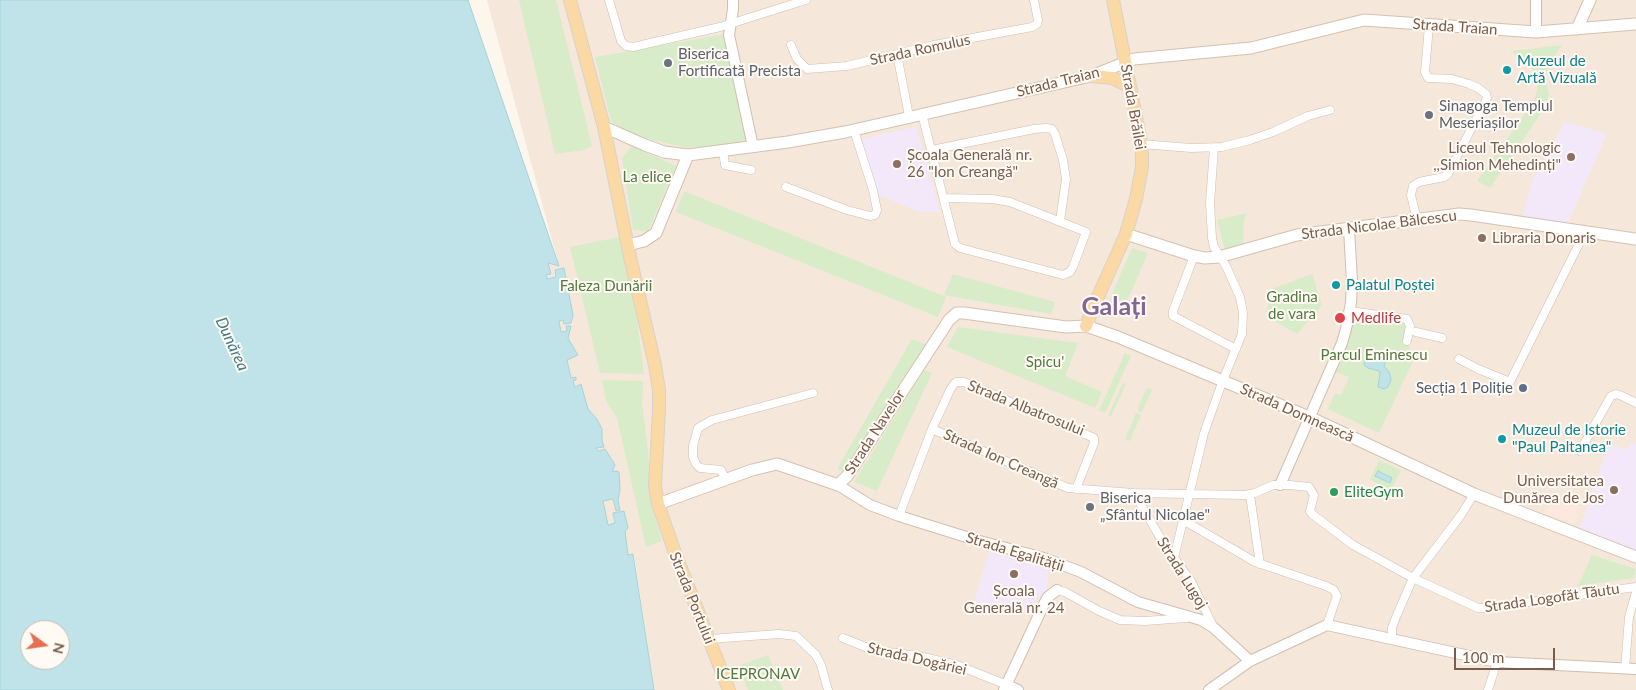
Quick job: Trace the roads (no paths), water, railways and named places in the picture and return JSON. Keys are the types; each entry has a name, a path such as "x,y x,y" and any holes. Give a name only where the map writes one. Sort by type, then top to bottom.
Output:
{"main road":[{"name":"Strada Portului","path":"570,0 604,127 628,246 654,359 659,390 655,472 658,504 728,690"},
{"name":"Strada Brăilei","path":"1086,326 1126,234 1140,180 1141,144 1113,0"},
{"path":"1577,29 1590,0"},
{"name":"Strada Traian","path":"604,127 644,146 664,152 688,155 788,142 854,130 1091,76 1125,62 1143,58 1251,48 1364,20 1536,32 1636,24"},
{"path":"1091,76 1113,78 1130,88"},
{"path":"628,246 644,241 656,233 688,155"},
{"name":"Strada Nicolae Bălcescu","path":"1126,234 1205,258 1220,256 1297,235 1440,216 1471,214 1636,240"},
{"name":"Strada Domnească","path":"949,320 957,313 964,313 1066,327 1086,326 1118,337 1308,417 1474,494 1636,557"},
{"name":"Strada Navelor","path":"658,504 752,470 777,464 838,485 848,475 949,320"}],"street":[{"path":"609,0 622,41 626,46 633,47 687,36 806,0"},
{"path":"733,0 729,35 753,147"},
{"name":"Strada Romulus","path":"791,46 797,59 807,69 847,66 1034,26 1038,20 1034,0"},
{"path":"1536,0 1536,32"},
{"path":"1417,220 1411,195 1413,186 1419,182 1444,177 1448,174 1487,98 1486,94 1478,88 1452,78 1428,78 1425,72 1429,26"},
{"path":"897,54 909,116"},
{"path":"1141,144 1214,148 1250,140 1308,116 1330,110"},
{"path":"922,114 955,244 960,248 1058,274 1066,275 1073,268 1086,232 999,199 944,198"},
{"path":"932,150 1034,129 1049,128 1055,134 1063,160 1066,180 1060,221"},
{"path":"786,187 847,210 870,216 875,214 877,210 873,190 854,130"},
{"path":"1174,558 1204,433 1242,334 1240,297 1233,280 1214,248 1212,238 1210,203 1214,148"},
{"path":"723,150 725,165 751,170"},
{"path":"1280,485 1308,417 1342,343 1350,311 1352,281 1349,229"},
{"path":"1459,359 1510,382 1585,232"},
{"path":"1194,256 1172,311 1173,316 1236,349"},
{"path":"1350,311 1407,319 1410,326 1406,341"},
{"path":"1416,332 1442,338"},
{"name":"Strada Albatrosului","path":"932,429 953,385 956,382 964,382 1094,438 1094,443 1076,489"},
{"path":"726,480 721,470 700,468 696,464 693,456 693,446 698,428 712,420 813,393"},
{"path":"1580,451 1611,396 1616,394 1636,403"},
{"name":"Strada Ion Creangă","path":"899,516 932,429 1062,486 1076,489 1134,493 1250,494 1268,486 1280,485"},
{"name":"Strada Egalității","path":"838,485 870,505 899,516 976,540 1044,558 1081,572 1138,602 1193,618 1214,628 1250,661"},
{"name":"Strada Logofăt Tăutu","path":"1280,485 1305,486 1311,489 1314,494 1310,511 1312,514 1362,550 1413,578 1478,608 1636,587"},
{"name":"Strada Lugoj","path":"1134,493 1191,582 1214,628"},
{"path":"1250,494 1260,564"},
{"path":"1392,638 1392,628 1413,578 1461,515 1474,494"},
{"path":"1183,520 1260,564 1334,590 1337,596 1328,625"},
{"path":"1005,688 1044,604 1048,597 1057,590 1065,592 1099,611 1120,620 1193,618"},
{"path":"1625,669 1629,617 1636,592"},
{"path":"1209,690 1250,661 1328,625 1497,662 1636,669"},
{"path":"709,639 779,634 796,636 816,655 828,690"},
{"name":"Strada Dogăriei","path":"843,638 873,650 919,656 956,665 1005,688 1018,690"},
{"path":"1488,690 1497,662"}],"water":[{"name":"Dunărea","path":"0,0 468,0 559,266 548,263 551,274 546,275 547,279 556,277 555,270 564,268 573,315 571,323 564,324 563,320 559,321 561,332 567,331 566,326 571,326 568,338 578,355 567,360 571,378 576,377 576,380 573,381 575,387 581,384 588,409 597,419 602,429 604,447 596,448 598,451 605,449 615,465 612,472 619,472 620,490 618,500 620,510 616,511 613,499 603,501 608,525 615,523 613,513 624,511 628,528 625,531 628,555 633,554 654,690 0,690"},
{"path":"1372,353 1381,355 1386,361 1384,366 1389,372 1391,380 1388,387 1384,389 1378,387 1379,371 1364,365 1366,355"},
{"path":"1378,471 1392,478 1390,483 1375,476"}],"place":[{"name":"Biserica Fortificată Precista","path":"668,63"},
{"name":"Muzeul de Artă Vizuală","path":"1507,70"},
{"name":"Sinagoga Templul Meseriașilor","path":"1429,115"},
{"name":"Liceul Tehnologic ,,Simion Mehedinți\"","path":"1571,157"},
{"name":"Școala Generală nr. 26 \"Ion Creangă\"","path":"897,164"},
{"name":"Libraria Donaris","path":"1482,238"},
{"name":"Palatul Poștei","path":"1336,285"},
{"name":"Medlife","path":"1340,318"},
{"name":"Secția 1 Poliție","path":"1523,388"},
{"name":"Muzeul de Istorie \"Paul Paltanea\"","path":"1502,439"},
{"name":"Universitatea Dunărea de Jos","path":"1614,490"},
{"name":"EliteGym","path":"1334,492"},
{"name":"Biserica „Sfântul Nicolae\"","path":"1090,507"},
{"name":"Școala Generală nr. 24","path":"1014,574"}],"district":[{"name":"Galați","path":"1114,307"}],"park label":[{"name":"La elice","path":"647,177"},
{"name":"Faleza Dunării","path":"606,286"},
{"name":"Gradina de vara","path":"1292,306"},
{"name":"Parcul Eminescu","path":"1374,355"},
{"name":"Spicu'","path":"1045,362"},
{"name":"ICEPRONAV","path":"758,674"}]}
